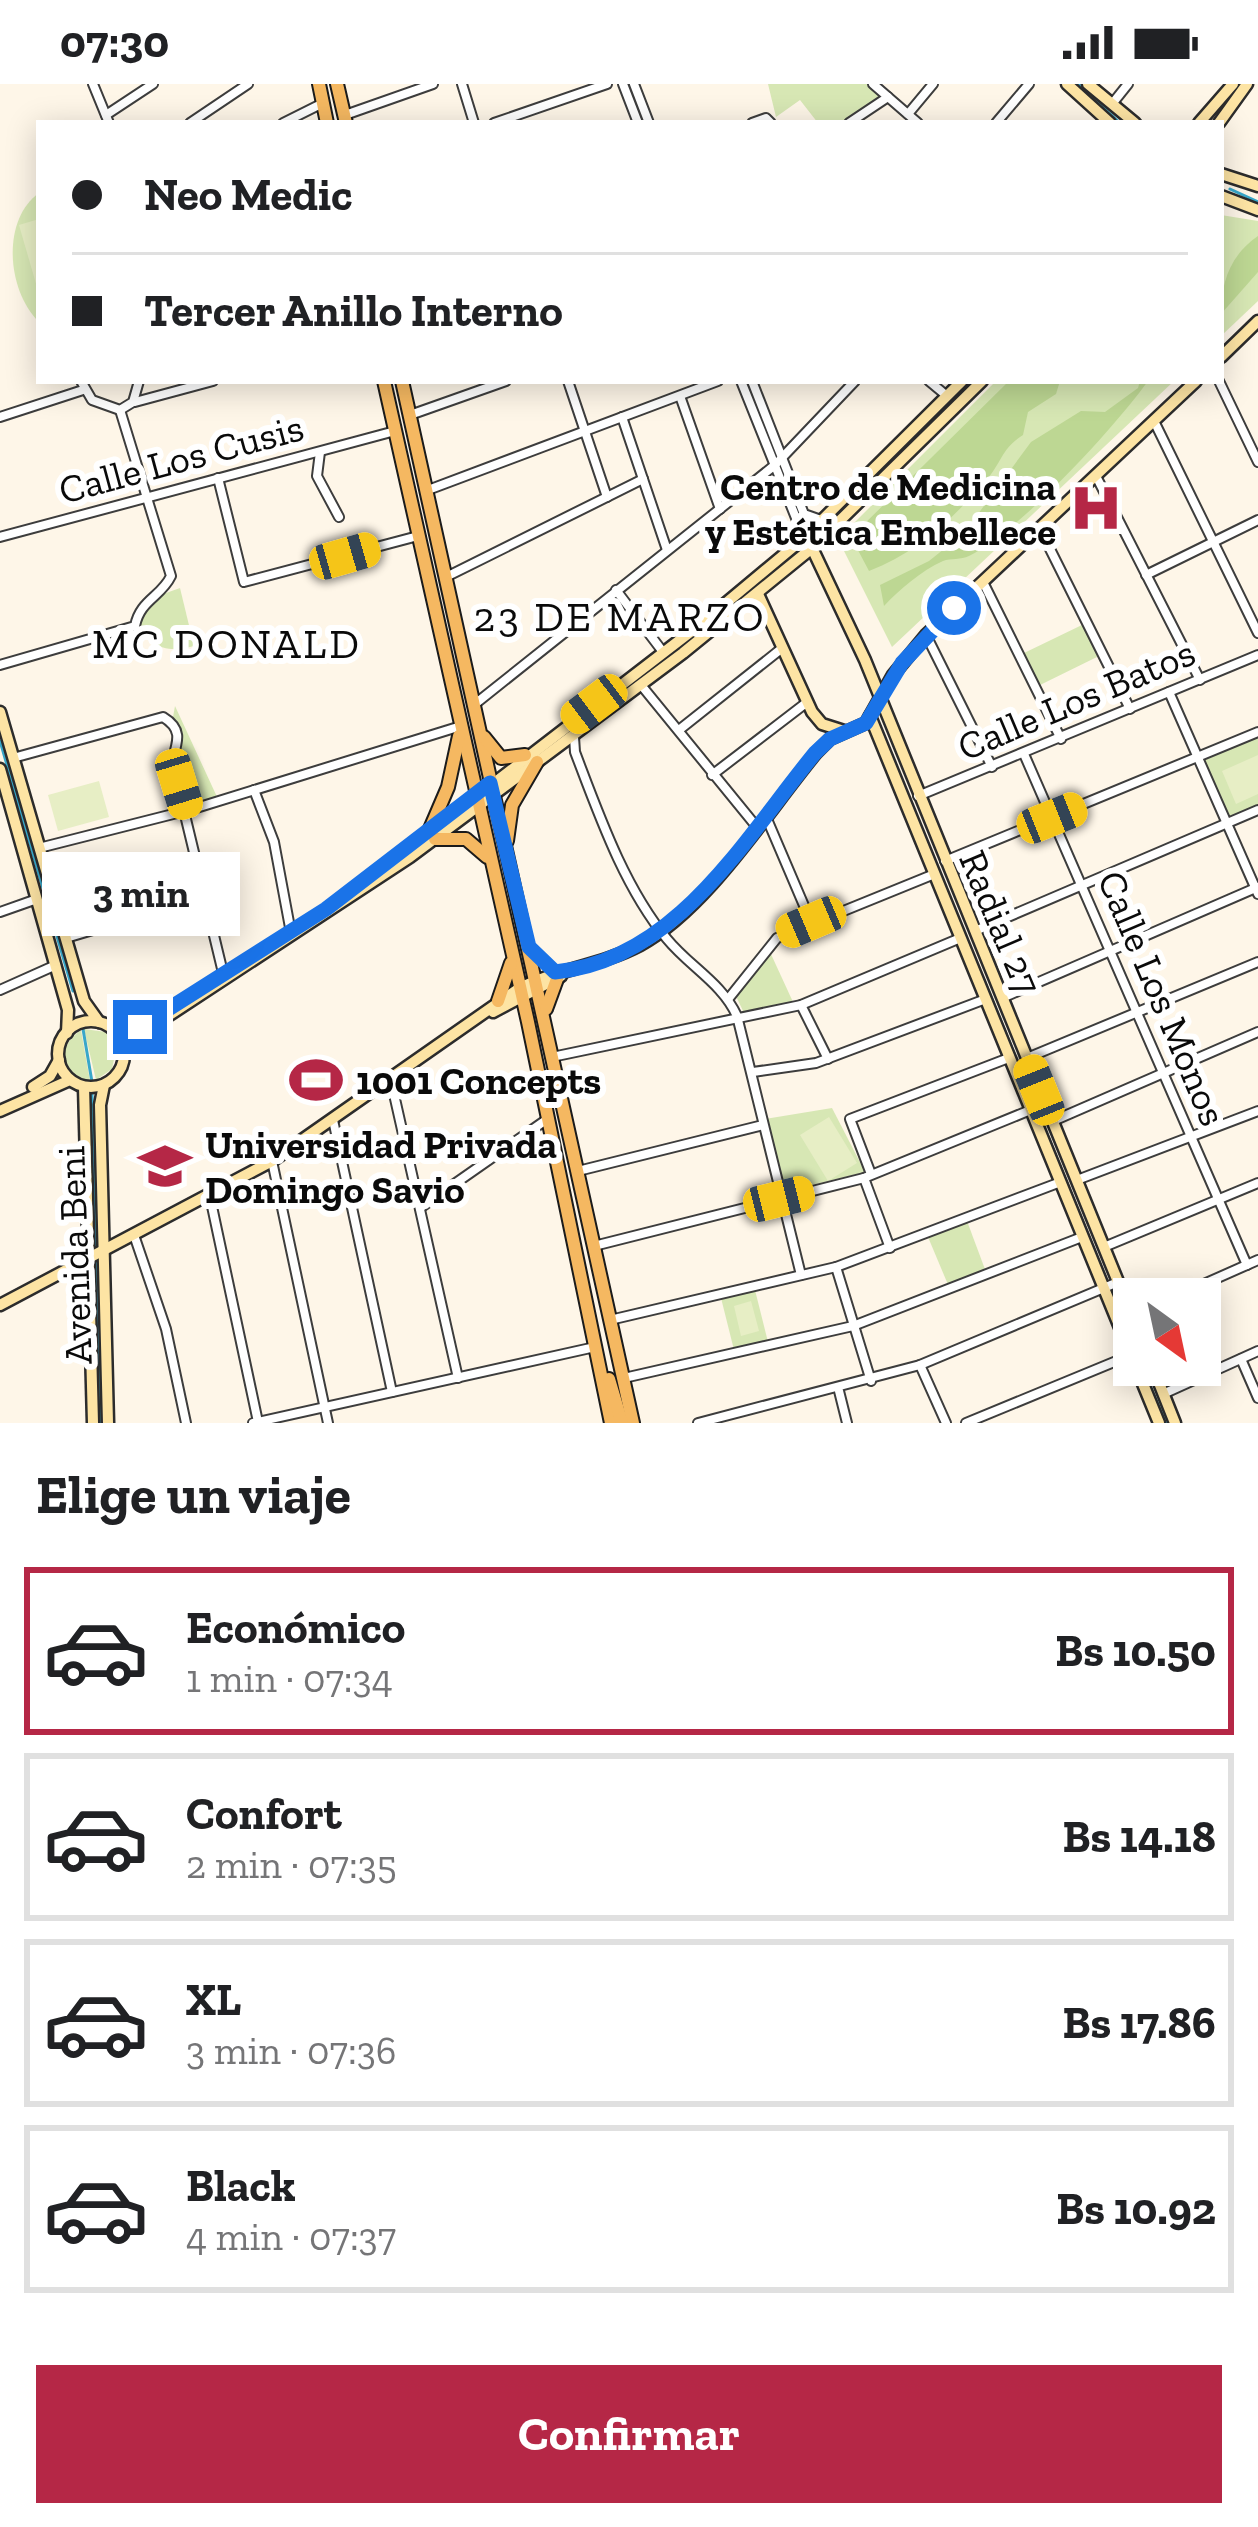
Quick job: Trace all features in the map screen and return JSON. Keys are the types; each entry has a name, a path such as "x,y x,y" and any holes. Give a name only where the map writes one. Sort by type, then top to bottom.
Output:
{"main road":[{"path":"319,84 326,120"},
{"path":"337,84 345,119"},
{"path":"388,384 396,436 528,1022 609,1423"},
{"path":"389,384 398,408 409,416"},
{"path":"403,384 538,984 629,1420"},
{"path":"396,436 408,440 446,577"},
{"path":"460,722 448,787 432,834 466,839 489,859"},
{"path":"481,730 501,758 531,759 512,805 506,854"},
{"path":"512,963 524,972 530,952"},
{"path":"530,952 556,975 544,1016"},
{"path":"512,963 500,1004 528,1022"},
{"path":"528,1022 534,1006 544,1016"},
{"path":"596,1352 629,1420"}],"street":[{"path":"93,84 108,119 153,84"},
{"path":"194,120 248,84"},
{"path":"345,119 433,84"},
{"path":"462,84 473,120"},
{"path":"503,120 607,84"},
{"path":"623,84 637,120"},
{"path":"634,84 649,120"},
{"path":"874,84 915,120"},
{"path":"908,114 933,84"},
{"path":"999,120 1029,84"},
{"path":"1067,84 1101,120"},
{"path":"1088,84 1132,120"},
{"path":"1112,104 1128,84"},
{"path":"1202,120 1233,84"},
{"path":"1222,120 1247,84"},
{"path":"854,120 888,97"},
{"path":"289,120 323,103"},
{"path":"1224,176 1258,186"},
{"path":"1224,197 1258,210"},
{"path":"1224,354 1258,321"},
{"path":"134,402 138,384"},
{"path":"0,417 82,386 99,405 119,410 202,384"},
{"path":"409,416 498,384"},
{"path":"569,384 607,497"},
{"path":"427,490 710,384"},
{"path":"742,384 804,514 822,520"},
{"path":"753,384 808,543"},
{"path":"475,704 778,462 852,384"},
{"path":"933,384 947,396"},
{"path":"0,712 83,1001 99,1022 115,1031 132,1031 291,933 432,834 663,652 758,593 913,440 959,384"},
{"path":"531,759 559,745 641,685 808,543 822,520 978,384"},
{"path":"0,1305 272,1161 519,993 556,975 609,959 662,931 823,746 871,716 902,663 926,635 1193,384"},
{"path":"1220,384 1258,462"},
{"path":"680,395 720,509"},
{"path":"0,665 135,626 138,609 171,576 119,410"},
{"path":"622,417 667,550"},
{"path":"1154,421 1258,633"},
{"name":"Calle Los Cusis","path":"0,537 378,436 396,436"},
{"path":"320,452 317,476 339,517"},
{"path":"1096,476 1200,680"},
{"path":"218,478 244,582 418,536"},
{"path":"446,577 643,479"},
{"path":"1146,575 1258,520"},
{"path":"1040,529 1130,709"},
{"name":"Radial 27","path":"808,543 865,660 1026,1059 1049,1133 1058,1183 1082,1237 1113,1288"},
{"path":"983,582 1060,739"},
{"path":"616,590 663,652"},
{"path":"758,593 818,721 823,746"},
{"path":"926,635 992,766"},
{"path":"679,730 782,650"},
{"path":"1255,657 1258,670"},
{"name":"Calle Los Batos","path":"917,796 1255,657"},
{"path":"865,660 881,669 902,663"},
{"path":"641,685 712,776 761,821 811,922"},
{"path":"1000,998 1257,890 1169,692"},
{"path":"712,776 806,703"},
{"name":"Radial 27","path":"871,716 1028,1111 1049,1133 1076,1180 1104,1247 1113,1292"},
{"path":"14,758 163,717 174,724 179,739 172,761 224,977"},
{"path":"818,721 850,730 884,748 891,746 901,758"},
{"path":"40,848 254,790 460,722"},
{"path":"729,998 772,942 930,872 934,860 944,862 1258,732"},
{"path":"574,734 575,752 617,858 662,931 729,998 737,1016 801,1275"},
{"path":"559,745 575,752"},
{"name":"Calle Los Monos","path":"1024,754 1247,1265"},
{"path":"0,769 68,1010 59,1060 45,1080 0,1108"},
{"path":"254,790 274,842 291,933"},
{"path":"974,932 1258,809"},
{"path":"0,822 14,818"},
{"path":"59,1060 70,1080 84,1087 104,1085 119,1072 124,1054 139,1035 432,834"},
{"path":"920,849 930,853 937,845"},
{"path":"64,938 204,897"},
{"path":"0,912 37,899"},
{"path":"552,1057 801,1005 958,940"},
{"path":"1026,1059 1258,962"},
{"path":"0,990 56,965"},
{"path":"753,1072 828,1059 982,1000"},
{"path":"801,1005 828,1059"},
{"path":"67,1033 81,1023 99,1022"},
{"path":"115,1031 124,1054"},
{"path":"1049,1133 1162,1073 1258,1032"},
{"path":"890,1249 850,1119 1006,1058"},
{"path":"0,1108 70,1080"},
{"path":"392,1081 458,1378"},
{"name":"Avenida Beni","path":"93,1423 104,1085"},
{"name":"Avenida Beni","path":"84,1087 108,1423"},
{"path":"594,1246 868,1176 1028,1111"},
{"path":"1076,1180 1258,1112"},
{"path":"333,1120 392,1392"},
{"path":"419,1209 546,1120"},
{"path":"577,1171 763,1125"},
{"path":"272,1161 328,1423"},
{"path":"610,1319 836,1267 1058,1183"},
{"path":"1104,1247 1258,1183"},
{"path":"210,1197 256,1422 596,1352"},
{"path":"623,1378 853,1326 1082,1237"},
{"path":"134,1238 166,1329 186,1423"},
{"path":"1218,1278 1258,1260"},
{"path":"836,1267 871,1381"},
{"path":"698,1423 839,1390 920,1365 1111,1285"},
{"path":"1163,1394 1258,1351"},
{"path":"1241,1359 1258,1399"},
{"path":"966,1423 1113,1362"},
{"path":"920,1365 946,1423"},
{"name":"Radial 27","path":"1145,1386 1159,1423"},
{"path":"1160,1386 1175,1423"},
{"path":"839,1390 847,1423"}],"green space":[{"path":"768,84 869,84 879,96 848,120 816,120 800,100 776,117"},
{"path":"36,196 36,318 20,293 13,256 18,220"},
{"path":"1224,215 1258,221 1258,301 1224,333"},
{"path":"36,220 36,284 19,225"},
{"path":"1258,236 1258,272 1224,311 1224,288 1240,252"},
{"path":"993,384 1171,384 892,647 838,539"},
{"path":"1006,384 1059,384 1056,394 1028,412 1023,435 988,478 934,533 869,571 851,537"},
{"path":"1146,384 1065,477 1013,525 969,556 927,570 884,606 880,585 929,561 964,533 1031,442 1081,411 1105,412"},
{"path":"180,588 194,646 160,647 139,622 152,598"},
{"path":"1084,624 1099,656 1038,686 1022,654"},
{"path":"175,706 218,799 195,803 183,788 179,771 183,734 173,717"},
{"path":"1258,736 1258,807 1229,817 1205,760"},
{"path":"1258,755 1258,794 1236,804 1222,771"},
{"path":"99,781 109,817 58,831 48,795"},
{"path":"770,952 793,1002 744,1013 735,994"},
{"path":"84,1029 106,1032 116,1050 112,1069 96,1080"},
{"path":"81,1030 90,1081 73,1072 65,1059 68,1044"},
{"path":"832,1108 865,1172 783,1192 765,1119"},
{"path":"829,1117 857,1163 828,1181 800,1135"},
{"path":"967,1221 986,1272 949,1287 928,1237"},
{"path":"755,1290 768,1342 734,1350 721,1298"},
{"path":"751,1301 759,1331 741,1336 734,1306"}],"waterway":[{"path":"1078,84 1117,120"},
{"path":"1230,189 1258,202"},
{"path":"0,741 73,991"},
{"path":"984,980 1113,1296"},
{"path":"83,1029 92,1082"},
{"path":"92,1094 96,1248"},
{"path":"97,1258 100,1423"},
{"path":"1150,1386 1166,1423"}],"place":[{"name":"Centro de Medicina y Estética Embellece","path":"1096,508"},
{"name":"1001 Concepts","path":"316,1080"},
{"name":"Universidad Privada Domingo Savio","path":"165,1166"}],"district":[{"name":"23 DE MARZO","path":"620,616"},
{"name":"MC DONALD","path":"227,643"}],"route":[{"path":"140,1027 326,909 490,783 529,947 541,962 555,972 573,970 642,944 686,909 815,753 830,739 866,723 902,663 954,608"}]}
